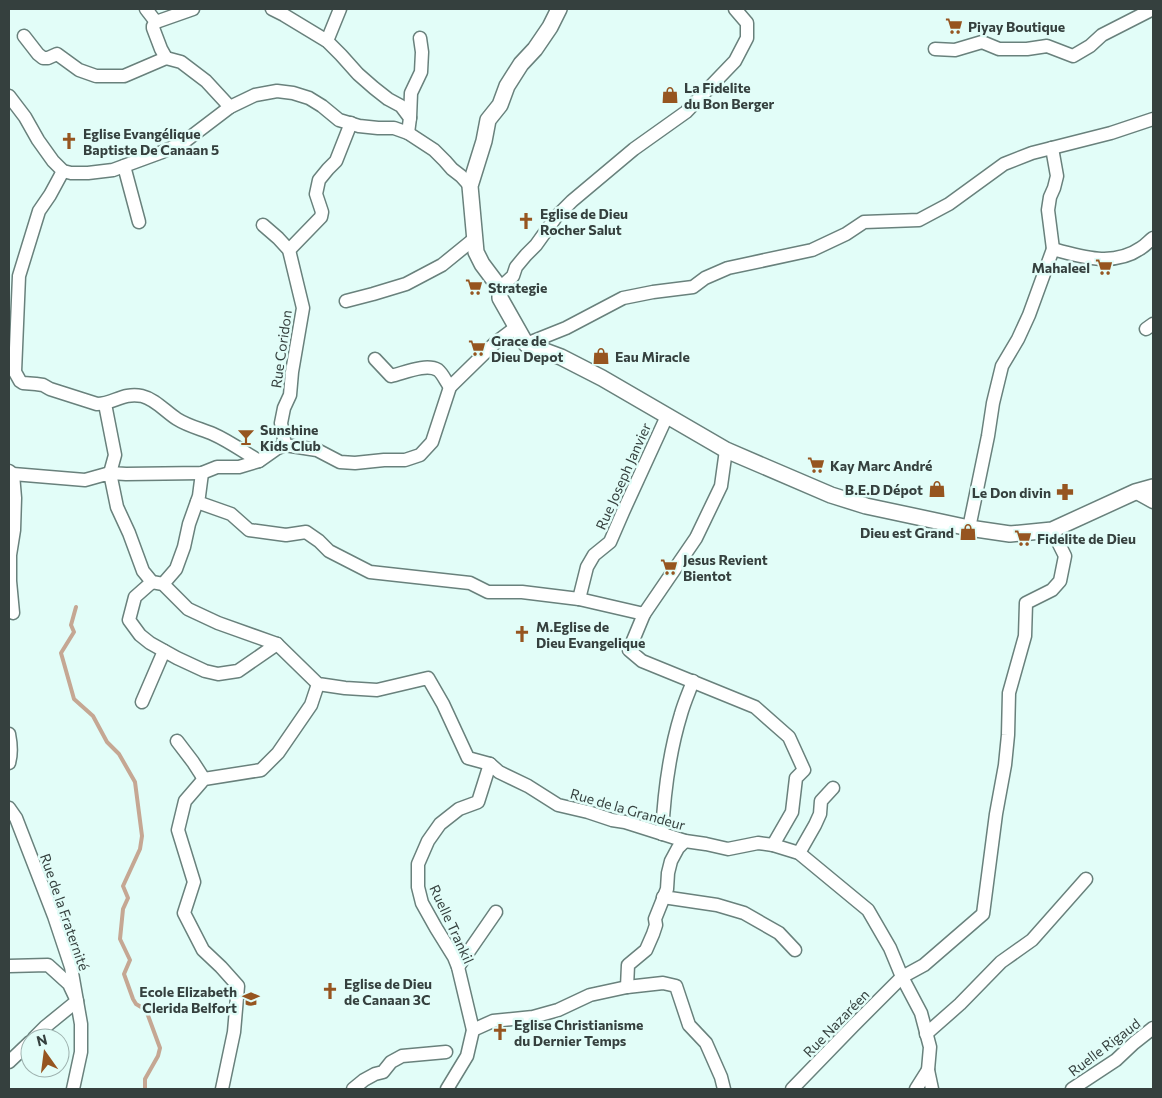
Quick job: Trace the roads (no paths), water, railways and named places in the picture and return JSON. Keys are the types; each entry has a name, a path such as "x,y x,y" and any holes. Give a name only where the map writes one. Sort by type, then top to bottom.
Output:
{"street":[{"path":"146,9 156,22"},
{"path":"166,58 160,49 153,26 156,22 193,9"},
{"path":"272,9 326,41 374,88 401,106 410,118"},
{"path":"326,41 340,9"},
{"path":"559,9 545,34 522,64 508,86 500,104 488,120 484,141 470,186 476,252 500,288 500,298 526,344 561,356 726,450 831,495 866,506 969,528 1010,534 1052,530 1135,492 1153,487"},
{"path":"500,288 513,276 516,267 536,245 556,217 572,201 634,149 686,112 735,61 747,38 746,23 735,9"},
{"path":"935,49 955,50 982,42 998,49 1027,49 1047,46 1073,56 1090,46 1102,35 1153,9"},
{"path":"24,36 43,58 57,54 79,70 96,76 124,76 166,58 181,62 206,81 230,107"},
{"path":"408,133 411,94 421,72 422,52 420,38"},
{"path":"9,96 53,161 63,170 70,173 113,170 124,166 184,142 230,107 255,95 277,91 309,98 339,120 359,126 394,128 408,133 434,150 470,186"},
{"path":"526,344 566,328 623,298 693,287 705,278 728,268 812,250 846,234 864,222 919,220 949,204 1004,164 1032,153 1153,119"},
{"path":"263,225 289,250 321,217 322,212 316,194 319,180 336,161 351,123"},
{"path":"969,528 1002,366 1018,339 1029,314 1053,249 1048,210 1057,176 1052,148"},
{"path":"124,166 138,222"},
{"path":"63,170 50,196 38,211 14,274 15,372 20,380 23,383 43,385 97,404 105,404 120,397 131,395 143,396 153,401 178,420 213,434 259,461"},
{"path":"346,301 406,284 442,265 474,238"},
{"path":"1053,249 1083,257 1105,260 1126,256 1141,249 1153,238"},
{"name":"Rue Coridon","path":"285,445 281,423 284,408 290,395 303,308 289,250"},
{"path":"14,613 10,581 10,555 14,530 15,498 11,472 85,480 110,473 202,473 217,467 239,466 259,461 285,445 318,450 340,462 405,460 420,455 432,442 450,387 494,343 515,328 513,319"},
{"path":"375,360 391,376 431,367 440,371 450,387"},
{"path":"105,404 115,455 110,473 117,507 143,571 188,609 218,623 277,644 318,684 312,705 278,753 260,770 204,779 185,801 178,830 194,882 184,913 203,950 238,986 234,1032 222,1089"},
{"name":"Rue Joseph Janvier","path":"579,599 587,567 594,554 610,542 667,416"},
{"path":"726,450 721,486 696,538 644,614 629,650 642,661 755,707 789,736 804,770 796,778 792,812 773,846"},
{"path":"202,473 199,496 176,569 135,597 129,620 140,635 150,643 205,671 218,674 238,671 277,644"},
{"path":"1135,492 1153,502"},
{"path":"197,502 232,514 249,530 286,535 306,532 329,551 370,572 470,583 488,592 522,592 579,599 644,614"},
{"name":"Rue Nazaréen","path":"792,1089 902,977 924,965 983,914 996,814 1005,765 1009,693 1025,636 1026,603 1052,590 1060,581 1065,556 1052,530"},
{"path":"142,702 164,651"},
{"name":"Rue de la Grandeur","path":"318,684 377,690 428,678 443,704 468,758 490,764 499,772 528,786 558,805 625,822 685,841 728,849 758,844 799,853 868,910 890,948 902,977 921,1013 930,1047 928,1070 932,1089"},
{"path":"662,834 663,800 672,753 681,714 693,681"},
{"path":"9,734 11,742 9,762"},
{"path":"177,740 204,779"},
{"name":"Ruelle Trankil","path":"446,1089 467,1056 473,1030 454,957 422,903 418,887 418,864 428,841 440,824 458,809 478,802 490,764"},
{"path":"799,853 820,814 821,801 832,788"},
{"name":"Rue de la Fraternité","path":"9,808 16,818 54,916 71,967 81,1024 81,1052 73,1089"},
{"path":"627,987 628,965 646,950 656,925 655,919 667,889 671,861 678,848 685,841"},
{"path":"926,1034 960,1004 1001,962 1032,940 1086,879"},
{"path":"663,897 717,905 744,913 778,933 795,950"},
{"path":"458,967 496,912"},
{"path":"9,966 48,965 69,984 77,1001 44,1028"},
{"path":"473,1030 494,1021 533,1017 558,1010 590,995 627,987 663,984 676,986 689,1026 706,1042 724,1089"},
{"name":"Ruelle Rigaud","path":"1072,1089 1116,1060 1153,1028"},
{"path":"9,1062 20,1052"},
{"path":"353,1089 364,1080 383,1072 391,1062 402,1056 446,1052"},
{"path":"916,1089 928,1070"}],"waterway":[{"path":"76,607 71,625 74,632 61,653 74,699 93,716 107,742 119,754 135,782 142,836 140,849 123,886 128,898 123,909 120,939 130,960 124,974 133,999 136,1004 146,1010 160,1048 158,1056 145,1079 145,1089"}],"place":[{"name":"Piyay Boutique","path":"954,26"},
{"name":"La Fidelite du Bon Berger","path":"670,95"},
{"name":"Eglise Evangélique Baptiste De Canaan 5","path":"69,141"},
{"name":"Eglise de Dieu Rocher Salut","path":"526,221"},
{"name":"Mahaleel","path":"1104,267"},
{"name":"Strategie","path":"474,287"},
{"name":"Grace de Dieu Depot","path":"477,348"},
{"name":"Eau Miracle","path":"601,356"},
{"name":"Sunshine Kids Club","path":"246,437"},
{"name":"Kay Marc André","path":"816,465"},
{"name":"B.E.D Dépot","path":"937,489"},
{"name":"Le Don divin","path":"1065,492"},
{"name":"Dieu est Grand","path":"968,532"},
{"name":"Fidelite de Dieu","path":"1023,538"},
{"name":"Jesus Revient Bientot","path":"669,567"},
{"name":"M.Eglise de Dieu Evangelique","path":"522,634"},
{"name":"Eglise de Dieu de Canaan 3C","path":"330,991"},
{"name":"Ecole Elizabeth Clerida Belfort","path":"251,999"},
{"name":"Eglise Christianisme du Dernier Temps","path":"500,1032"}]}
